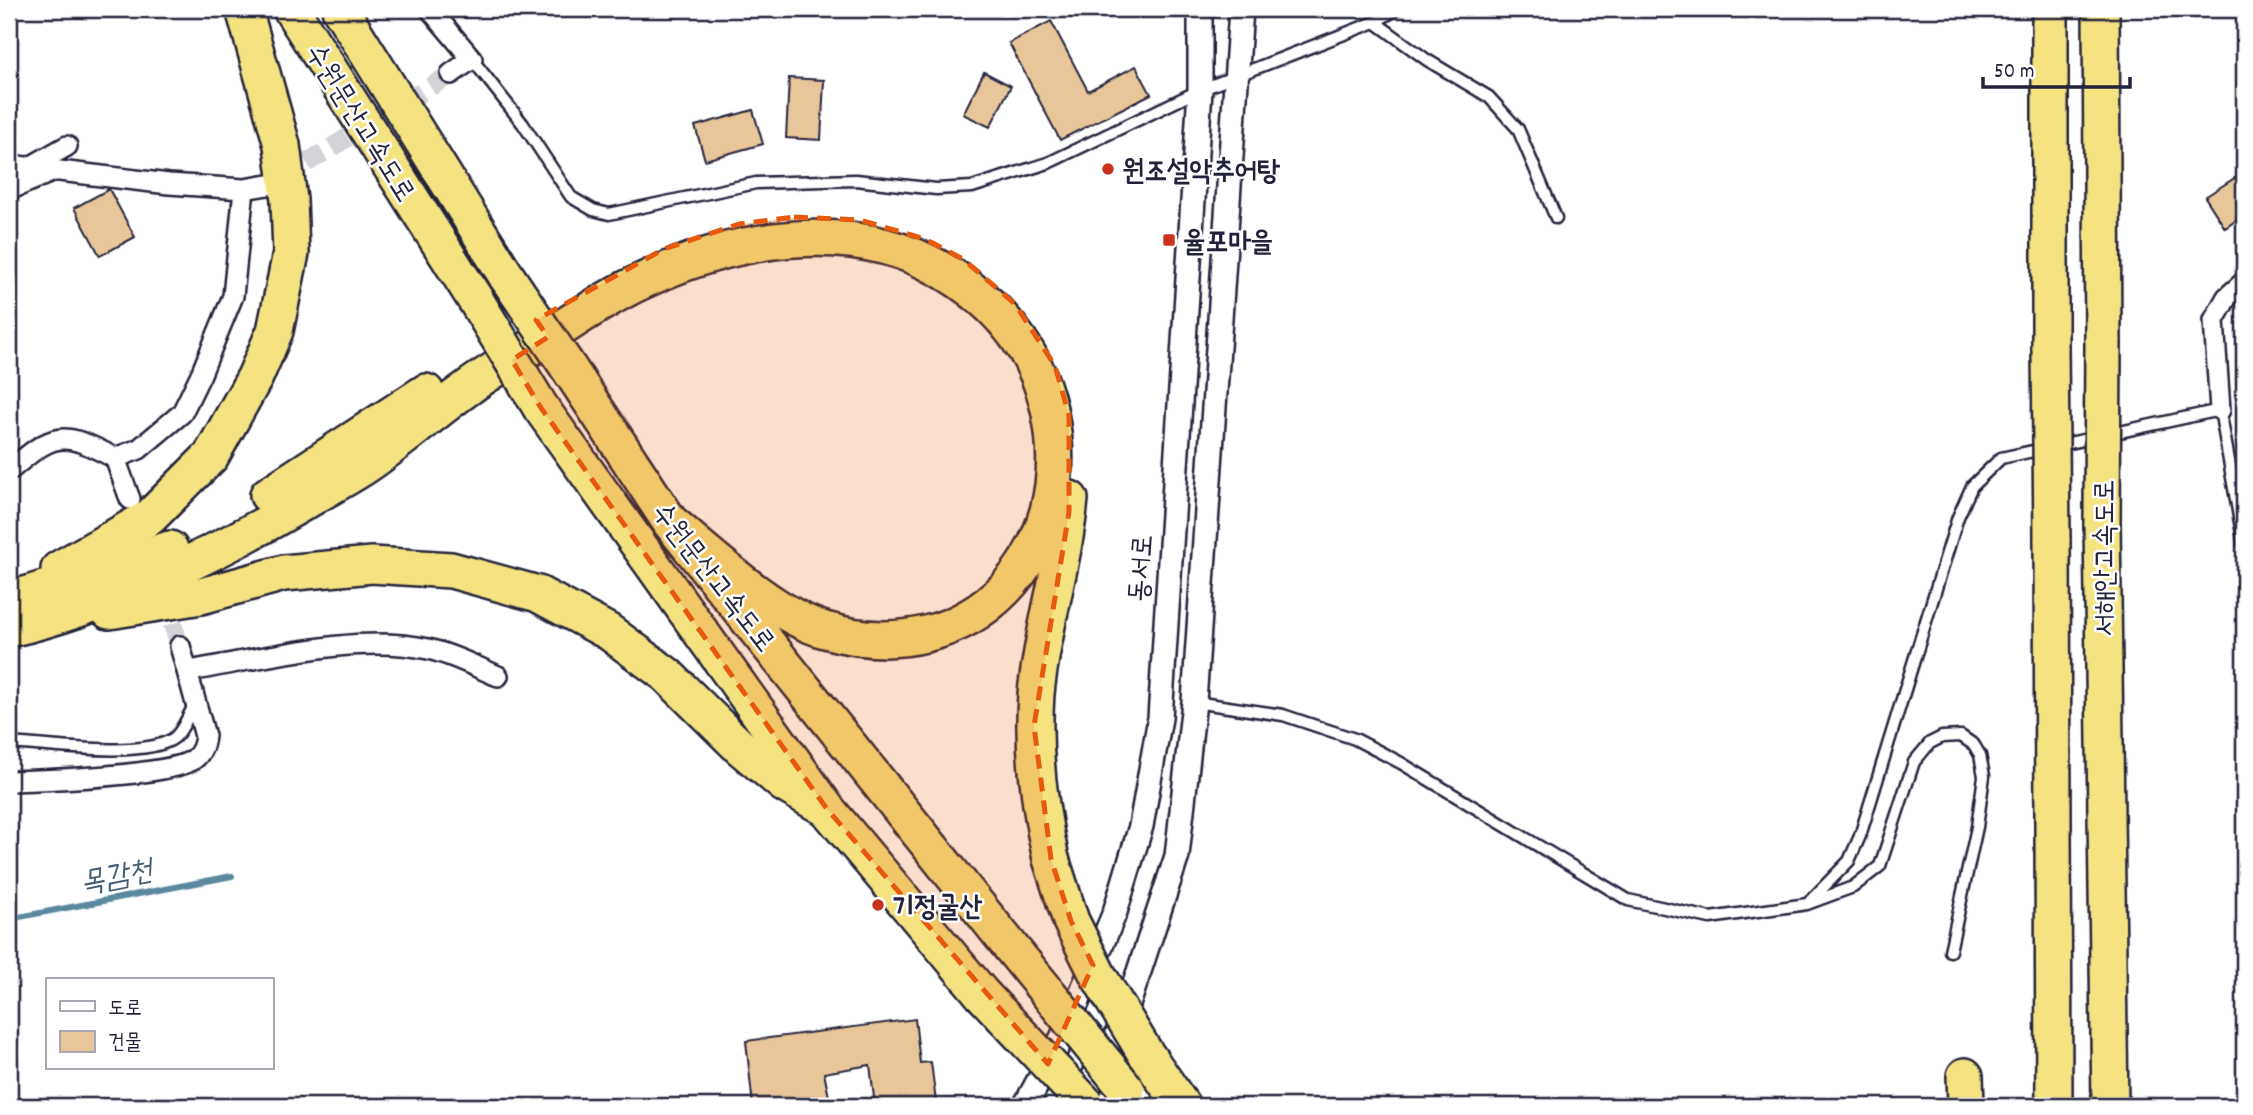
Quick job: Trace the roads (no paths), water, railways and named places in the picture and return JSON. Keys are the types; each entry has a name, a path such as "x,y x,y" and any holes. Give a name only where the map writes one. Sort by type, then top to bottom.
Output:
{"highway":[{"path":"9,599 150,517 211,456 255,377 275,331 291,253 289,200 282,145 244,9"},
{"name":"수원문산고속도로","path":"291,9 541,408 827,809 982,994 1088,1106"},
{"name":"수원문산고속도로","path":"340,9 507,277 670,522 1134,1098"},
{"name":"서해안고속도로","path":"2050,9 2054,1106"},
{"name":"서해안고속도로","path":"2101,9 2102,523 2110,1106"},
{"path":"9,599 176,547 216,526 301,476 548,313 664,249 739,224 773,219 838,218 883,224 943,248 999,286 1030,321 1055,366 1063,390 1069,415 1072,478 1037,691 1034,726 1041,811 1051,859 1070,921 1098,975 1144,1051 1182,1106"},
{"path":"50,620 140,583 267,524 368,464 471,385 618,293 683,264 747,246 787,239 828,238 891,249 936,266 988,302 1008,323 1025,346 1040,380 1053,430 1053,486 1040,536 1017,579 980,611 940,630 900,639 823,630 795,618 670,522"},
{"path":"9,629 201,596 284,573 372,565 451,570 538,594 609,632 667,675 741,748 784,784 827,809"},
{"path":"2036,1106 2055,980"}],"street":[{"path":"430,9 472,59 451,74"},
{"name":"동서로","path":"1025,1106 1062,1038 1115,912 1141,826 1160,718 1200,90 1200,9"},
{"path":"1072,1106 1088,1087 1120,1029 1177,856 1194,702 1241,9"},
{"path":"30,167 67,146"},
{"path":"9,165 169,184 244,189 274,184"},
{"path":"9,190 58,169"},
{"path":"115,458 139,449 181,413 201,374 233,296 244,189"},
{"path":"2220,410 2214,320 2227,298 2244,282"},
{"path":"9,471 46,442 77,438 115,458 130,499"},
{"path":"189,671 358,644 388,644 429,649 498,676"},
{"path":"9,781 99,777 192,762 203,750 205,736 180,646"}],"lane":[{"path":"472,59 523,124 571,197 593,210 609,214 756,183 856,180 936,189 972,187 1048,163 1200,90 1375,22 1397,9"},
{"path":"1375,22 1427,60 1489,97 1518,129 1556,218"},
{"path":"1807,904 1849,861 1860,836 1958,517 1972,486 2001,458 2220,410 2244,545"},
{"path":"1194,702 1283,715 1355,739 1401,763 1628,900 1710,918 1807,904 1853,887 1880,866 1914,762 1930,743 1942,737 1961,736 1974,745 1980,755 1984,776 1977,827 1950,951"},
{"path":"9,743 125,749 158,747 176,736 196,703"}],"waterway":[{"name":"목감천","path":"9,919 232,876"}],"tunnel":[{"path":"282,178 451,74"},
{"path":"163,596 180,646"}],"place":[{"name":"원조설악추어탕","path":"1108,169"},
{"name":"율포마을","path":"1169,240"},
{"name":"기정굴산","path":"878,905"}]}
